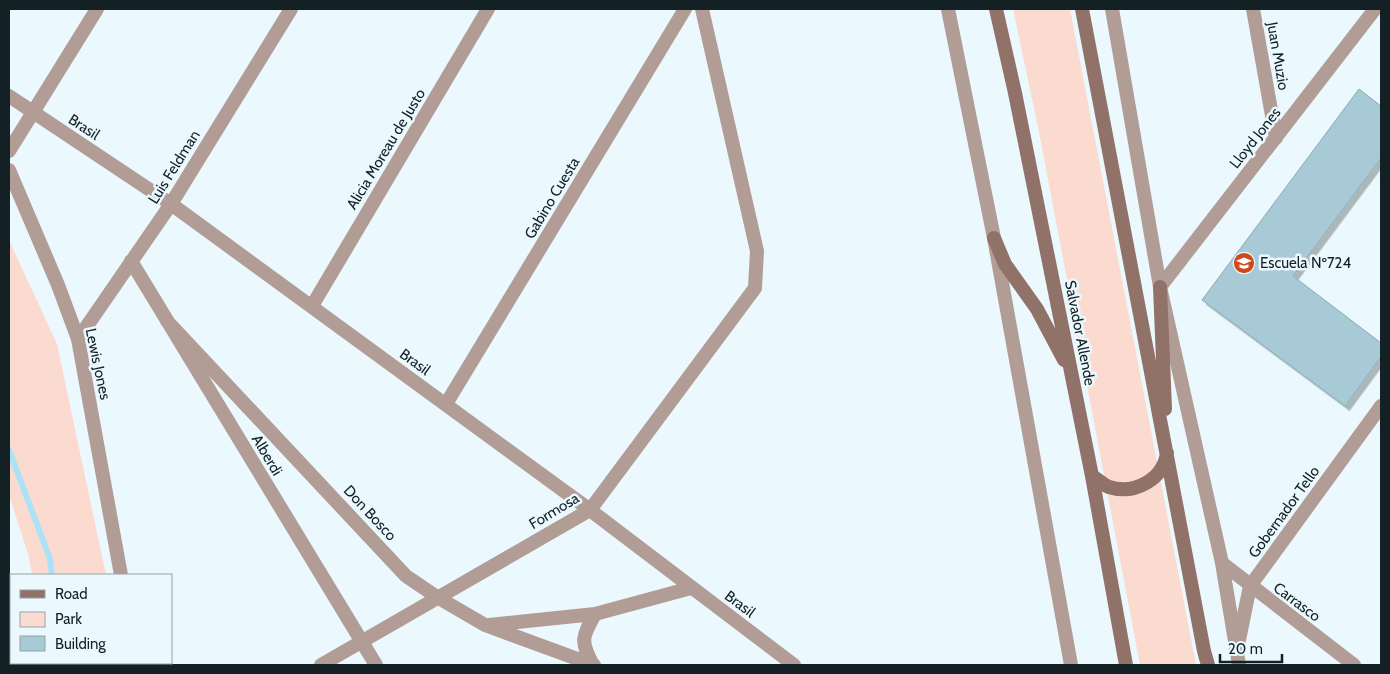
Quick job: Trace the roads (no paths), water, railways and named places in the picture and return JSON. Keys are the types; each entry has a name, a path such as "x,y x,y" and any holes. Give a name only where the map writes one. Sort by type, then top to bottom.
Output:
{"main road":[{"name":"Salvador Allende","path":"996,9 1017,103 1092,476 1126,665"},
{"path":"1082,9 1208,665"},
{"path":"994,238 1005,264 1037,309 1071,373"},
{"path":"1092,476 1108,486 1127,490 1145,485 1159,473 1167,456 1160,287"}],"street":[{"path":"9,151 96,9"},
{"name":"Luis Feldman","path":"78,339 171,204 291,9"},
{"name":"Alicia Moreau de Justo","path":"312,306 488,9"},
{"name":"Gabino Cuesta","path":"446,404 685,9"},
{"name":"Formosa","path":"321,665 590,510 755,288 757,251 702,9"},
{"path":"948,9 994,238 1071,665"},
{"path":"1112,9 1160,287 1222,563 1239,665"},
{"name":"Juan Muzio","path":"1253,9 1276,138"},
{"name":"Lloyd Jones","path":"1160,287 1375,9"},
{"name":"Brasil","path":"9,96 33,114 171,204 312,306 590,510 794,665"},
{"name":"Lewis Jones","path":"9,170 58,285 78,339 121,574"},
{"name":"Alberdi","path":"131,261 376,665"},
{"name":"Don Bosco","path":"167,321 406,576 485,626 593,665"},
{"name":"Gobernador Tello","path":"1237,648 1250,586 1381,406"},
{"name":"Carrasco","path":"1222,563 1354,665"},
{"path":"485,626 596,614 692,588"},
{"path":"593,665 584,649 584,633 596,614"}],"waterway":[{"path":"9,450 50,559 52,574"}],"place":[{"name":"Escuela Nº724","path":"1244,263"}]}
